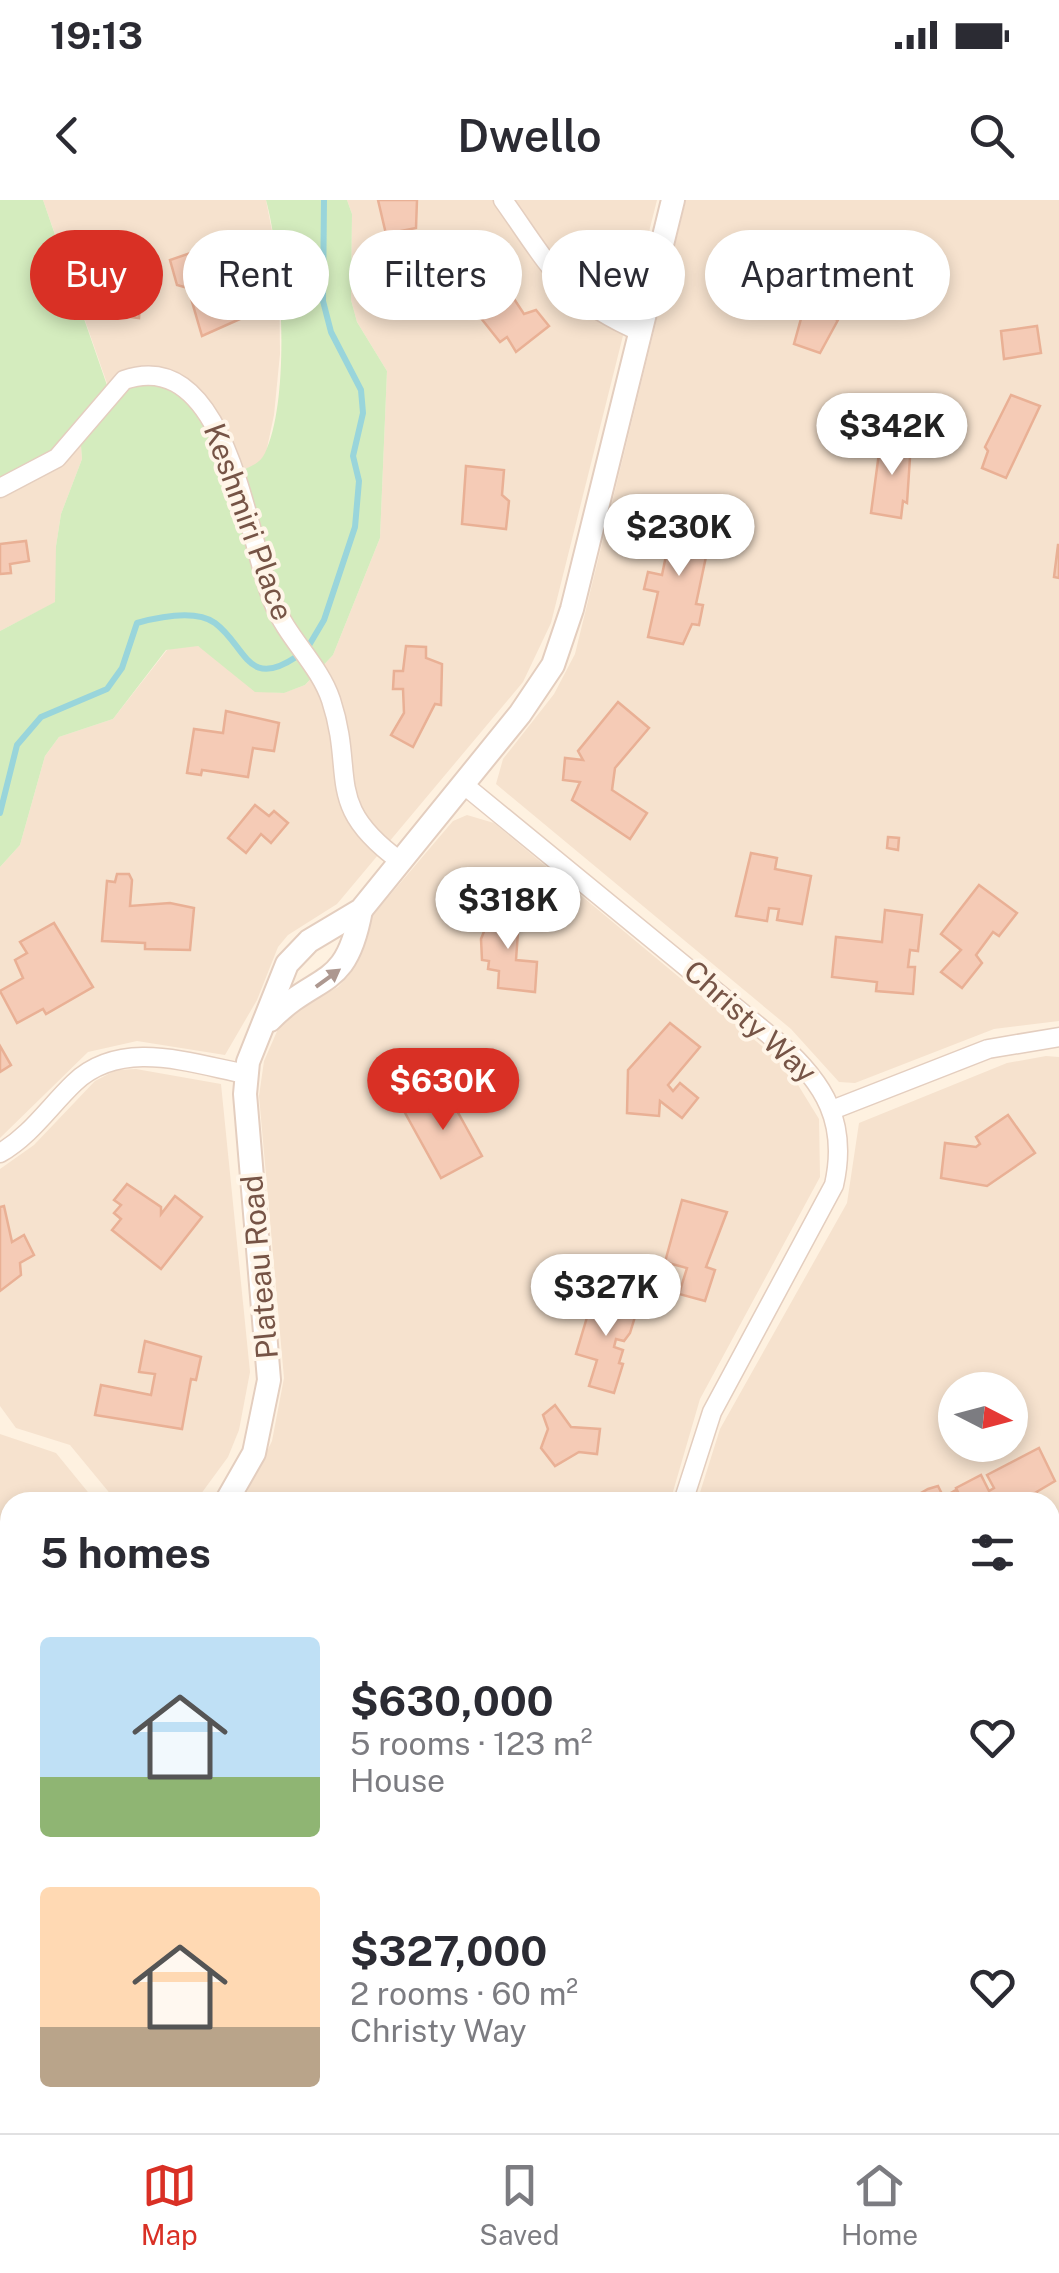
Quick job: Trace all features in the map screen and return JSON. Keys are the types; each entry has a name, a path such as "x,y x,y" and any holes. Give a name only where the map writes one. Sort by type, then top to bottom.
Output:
{"street":[{"path":"503,200 560,281 596,312 640,332"},
{"name":"Plateau Road","path":"232,1492 254,1453 270,1380 246,1074 287,964 298,951 362,910 538,691 553,665 572,609 673,200"},
{"name":"Keshmiri Place","path":"0,488 57,458 124,380 153,377 188,391 204,405 219,430 271,597 330,700 347,804 360,827 400,861"},
{"name":"Christy Way","path":"464,784 799,1060 824,1089 832,1110 839,1147 834,1185 712,1412 686,1492"},
{"name":"Plateau Road","path":"265,1026 292,1000 339,972 354,946 362,910"},
{"path":"832,1110 988,1049 1059,1037"},
{"path":"0,1153 20,1141 74,1083 105,1061 122,1057 161,1058 246,1074"}],"shaded area":[{"path":"43,200 266,200 272,230 183,230 183,320 280,320 274,415 266,453 257,465 233,473 110,392 85,320 163,320 163,230 53,230"},
{"path":"347,200 657,200 649,230 542,230 542,320 627,320 551,623 523,682 337,904 288,935 278,947 257,1000 225,1055 137,1041 88,1052 0,1138 0,867 20,845 45,756 59,737 113,719 167,650 185,644 198,646 216,657 255,691 283,693 305,685 333,655 380,538 387,371 356,320 522,320 522,230 352,230"},
{"path":"686,200 1059,200 1059,1021 994,1029 855,1083 839,1082 791,1029 496,784 503,759 554,694 575,654 657,320 685,320 685,230 679,230"},
{"path":"80,431 82,459 61,514 56,546 56,602 0,631 0,488"},
{"path":"467,815 494,823 787,1067 819,1119 820,1177 700,1399 673,1492 247,1492 272,1441 284,1378 259,1096 264,1061 290,1013 338,987 348,976 373,915 453,821"},
{"path":"1059,1057 1059,1492 700,1492 720,1429 847,1203 859,1123 1007,1063"},
{"path":"136,1069 221,1084 250,1372 239,1430 228,1457 202,1492 109,1492 70,1445 16,1428 0,1406 0,1169 34,1145 95,1081 116,1070"},
{"path":"0,1434 56,1453 88,1492 0,1492"}],"green space":[{"path":"0,200 43,200 53,230 30,230 30,320 84,320 109,391 138,375 188,391 234,473 259,461 273,429 281,364 281,320 329,320 329,230 273,230 266,200 347,200 352,214 349,320 356,320 387,371 380,538 333,655 305,685 284,693 255,692 198,646 166,650 113,719 59,737 45,756 20,845 0,867 0,631 55,602 56,546 61,514 82,459 80,433 0,488"}],"building":[{"path":"378,200 417,200 416,228 385,230"},
{"path":"183,256 183,287 177,285 170,260"},
{"path":"536,310 549,326 516,352 507,337 500,342 482,320 522,320 522,311 524,314"},
{"path":"197,320 238,320 202,336"},
{"path":"801,320 838,320 820,353 794,344"},
{"path":"1037,326 1041,353 1004,359 1001,331"},
{"path":"1011,395 1040,406 1006,478 982,468 988,451 985,447"},
{"path":"881,438 911,442 907,503 903,501 901,518 871,513"},
{"path":"466,466 504,470 502,495 509,501 506,529 462,524"},
{"path":"694,504 707,552 696,604 703,605 699,625 692,624 683,644 648,637 658,592 644,589 648,572 662,575 669,541 675,542 667,512"},
{"path":"26,541 29,561 10,564 11,573 0,574 0,544"},
{"path":"1059,545 1059,578 1054,577"},
{"path":"406,646 426,647 426,658 442,664 441,705 435,704 413,747 391,735 404,713 403,689 393,689 394,671 403,671"},
{"path":"618,702 649,728 615,768 612,790 647,813 630,839 572,800 580,782 563,780 565,758 583,760 578,751"},
{"path":"226,711 279,723 274,751 253,748 248,777 202,770 201,775 187,773 194,729 223,733"},
{"path":"255,805 269,816 274,811 288,823 271,843 261,834 246,853 228,838"},
{"path":"888,837 899,838 898,850 887,848"},
{"path":"751,853 777,858 775,869 811,876 802,924 777,920 779,909 769,908 767,921 736,916"},
{"path":"117,874 129,874 132,880 130,906 170,903 194,908 190,950 145,949 145,943 102,941 107,881 115,882"},
{"path":"979,885 1017,913 999,936 993,932 976,955 982,963 962,988 941,972 961,950 941,934"},
{"path":"499,903 520,905 518,928 507,931 518,932 516,960 537,962 535,992 498,988 499,971 488,969 489,961 482,960 481,939 485,929 492,929 497,922"},
{"path":"885,910 922,915 918,951 910,950 908,967 915,967 913,994 876,991 877,982 832,977 836,937 882,942"},
{"path":"54,923 93,987 46,1014 43,1009 17,1023 0,991 23,978 15,960 27,953 20,942"},
{"path":"670,1023 700,1047 668,1085 673,1091 680,1083 698,1098 682,1118 660,1101 659,1116 627,1113 628,1070"},
{"path":"0,1046 11,1065 0,1072"},
{"path":"445,1089 482,1156 441,1178 404,1111"},
{"path":"1008,1115 1035,1153 987,1186 941,1178 945,1143 976,1147 980,1144 976,1137"},
{"path":"127,1184 161,1207 161,1214 175,1196 202,1217 161,1269 112,1230 121,1219 114,1213 121,1205 114,1200"},
{"path":"682,1200 727,1212 706,1267 715,1270 705,1301 679,1294 687,1268 665,1262"},
{"path":"4,1206 12,1242 24,1235 34,1255 20,1263 21,1275 0,1291 0,1207"},
{"path":"594,1294 638,1307 630,1333 624,1341 616,1339 614,1347 623,1350 619,1363 623,1364 614,1393 589,1386 597,1360 576,1354"},
{"path":"145,1341 201,1357 196,1380 191,1379 182,1429 95,1415 101,1385 151,1395 155,1374 139,1372"},
{"path":"555,1405 571,1427 600,1429 597,1454 579,1452 555,1466 541,1448 548,1429 543,1415"},
{"path":"1039,1448 1055,1481 1036,1492 958,1492 956,1488 981,1475 989,1491 994,1488 987,1475 1012,1462 1028,1462 1028,1454"}],"waterway":[{"path":"308,647 324,620 355,527 359,481 353,456 363,413 361,390 331,332 323,301 324,200"},
{"path":"0,813 17,745 41,717 107,689 122,668 137,623 197,616 215,623 257,667 280,666 296,657"}]}
